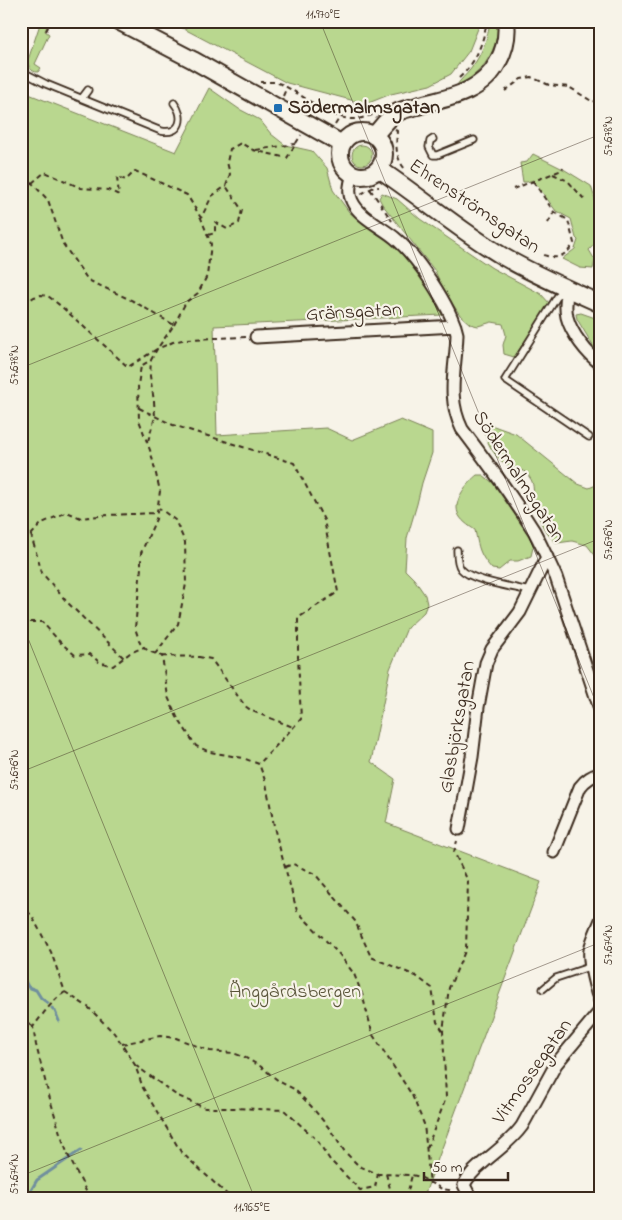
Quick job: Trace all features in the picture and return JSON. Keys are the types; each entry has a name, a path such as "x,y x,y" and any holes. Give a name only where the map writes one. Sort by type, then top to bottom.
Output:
{"street":[{"path":"118,21 193,60 342,144"},
{"path":"353,175 347,172 339,156 342,144 350,135 362,132 374,136 378,116 396,113 407,108 473,89 494,69 502,54 506,42 506,21"},
{"name":"Ehrenströmsgatan","path":"353,175 365,176 372,174 379,168 383,160 383,151 380,143 374,136"},
{"name":"Ehrenströmsgatan","path":"379,168 465,231 504,256 601,304"},
{"name":"Södermalmsgatan","path":"353,175 350,192 355,206 374,224 395,238 409,252 436,289 450,314 457,334 453,396 454,408 458,419 462,429 535,533 548,557 601,712"},
{"path":"568,289 566,315 574,333 586,352 601,364"},
{"name":"Gränsgatan","path":"256,337 455,326"},
{"name":"Glasbjörksgatan","path":"460,829 486,663 492,649 520,612 548,557"},
{"path":"554,852 580,787 585,780 601,773"},
{"path":"601,920 590,952 601,1003"},
{"name":"Vitmossegatan","path":"471,1199 465,1190 466,1179 516,1134 556,1064 601,1010"}],"lane":[{"path":"21,35 25,21"},
{"path":"21,71 46,84 168,133 176,129 180,121 179,111 174,104"},
{"path":"82,98 88,90"},
{"path":"433,139 429,147 434,155 474,140"},
{"path":"568,289 556,296 505,380 589,437"},
{"path":"457,550 459,566 468,574 530,591"},
{"path":"543,989 556,978 592,966"}],"path":[{"path":"46,31 50,21"},
{"path":"458,79 468,70 476,56 485,33 487,21"},
{"path":"590,21 601,30"},
{"path":"505,91 521,79 531,77 549,85 569,87 593,102 601,99"},
{"path":"258,82 275,82 287,87 326,111 343,118 358,119 378,116 398,131 397,157 404,169"},
{"path":"283,96 287,87"},
{"path":"202,218 212,196 226,186 230,174 227,162 230,149 241,143 253,150 287,158 301,135"},
{"path":"253,150 295,144"},
{"path":"513,189 553,174 562,170 563,167"},
{"path":"32,183 45,172 82,188 108,190 119,195 117,177 126,180 135,171 187,195 202,218 211,244 207,276 198,294 186,302 174,325 156,349 151,360 150,376 155,417 147,442"},
{"path":"553,174 568,181 584,198"},
{"path":"21,180 32,183 48,200 63,244 88,280 133,300 174,325"},
{"path":"533,181 554,212 568,220 574,243 572,248 559,257 544,255"},
{"path":"208,235 214,233 215,222 227,229 239,223 242,210 226,186"},
{"path":"548,223 554,212"},
{"path":"21,310 34,297 48,296 128,366 156,349 173,342 187,339 256,337"},
{"path":"151,360 141,366 137,407 139,420 151,453 160,491 156,519 141,553 135,628 140,643 148,651 162,656 211,659 245,706 252,711 293,727"},
{"path":"137,407 173,425 294,463 324,520 338,592 298,618 300,719 259,764"},
{"path":"155,654 178,624 186,584 185,542 176,520 158,507"},
{"path":"31,535 42,523 67,512 81,518 108,515 157,514"},
{"path":"21,534 31,535"},
{"path":"31,535 42,573 67,602 124,658"},
{"path":"21,622 42,622 76,655 90,654 100,662 113,666 130,653 144,647"},
{"path":"162,656 168,697 177,717 196,746 210,752 242,758 259,764"},
{"path":"259,764 266,783 275,831 298,911 339,954 354,974 362,994 373,1036 412,1095 424,1124 430,1184"},
{"path":"427,1148 446,1098 443,1031 449,988 466,949 468,881 454,852 460,829"},
{"path":"285,867 292,864 315,874 355,921 371,957 416,976 432,988 437,1022 443,1031"},
{"path":"21,904 32,916 51,952 66,992 88,1007 114,1033 134,1065 142,1088 181,1152 232,1199"},
{"path":"66,992 58,997 33,1027 36,1045 60,1133 68,1155 90,1199"},
{"path":"21,1019 33,1027"},
{"path":"122,1044 160,1036 176,1038 210,1051 233,1053 260,1066 280,1082 294,1089 311,1106 345,1152 359,1166 378,1174 420,1177 442,1189 459,1192"},
{"path":"134,1065 176,1095 205,1108 284,1110 317,1140 330,1160 360,1190 375,1187 378,1174"},
{"path":"386,1174 393,1199"},
{"path":"406,1199 412,1175"}],"green space":[{"path":"41,21 49,21 45,31 49,34 35,64 41,68 38,72 30,69 28,60"},
{"path":"169,21 481,21 469,51 451,74 430,85 391,94 366,104 287,83"},
{"path":"490,21 499,21 496,41 488,59 475,74 457,85 474,65 481,53 488,34"},
{"name":"Änggårdsbergen","path":"209,88 239,109 260,120 271,134 285,145 312,151 327,168 333,190 349,212 369,228 390,241 411,264 427,286 442,315 214,326 217,435 326,428 352,440 401,420 432,433 432,453 407,538 405,570 425,595 427,604 424,612 407,628 390,669 371,762 395,779 386,823 541,882 423,1199 21,1199 21,91 176,152"},
{"path":"362,145 369,148 372,155 369,162 362,165 355,162 352,155 355,148"},
{"path":"533,154 591,186 595,199 594,214 601,223 601,237 589,250 595,260 593,269 580,268 562,259 575,249 578,240 571,219 556,211 533,180 523,182 520,163 527,162"},
{"path":"382,193 397,199 420,219 492,268 541,294 550,304 514,357 504,354 503,345 506,335 503,324 492,322 478,326 470,324 460,315 444,291 435,271 382,204 379,198"},
{"path":"581,313 601,320 601,328 595,338 596,342 601,344 601,353 595,349 577,319 576,314"},
{"path":"491,425 516,434 578,484 589,488 601,483 601,563 587,545 572,541 557,543 547,533 539,517 533,484 530,478 524,471 511,467 501,461 488,443 484,432"},
{"path":"477,475 483,475 493,483 534,543 531,556 518,561 510,561 499,570 492,569 484,559 475,530 458,513 459,497"}],"waterway":[{"path":"21,968 28,987 36,990 41,998 48,1003"},
{"path":"52,1008 59,1021"},
{"path":"26,1199 37,1180 81,1150"}],"place":[{"name":"Södermalmsgatan","path":"278,108"}]}
